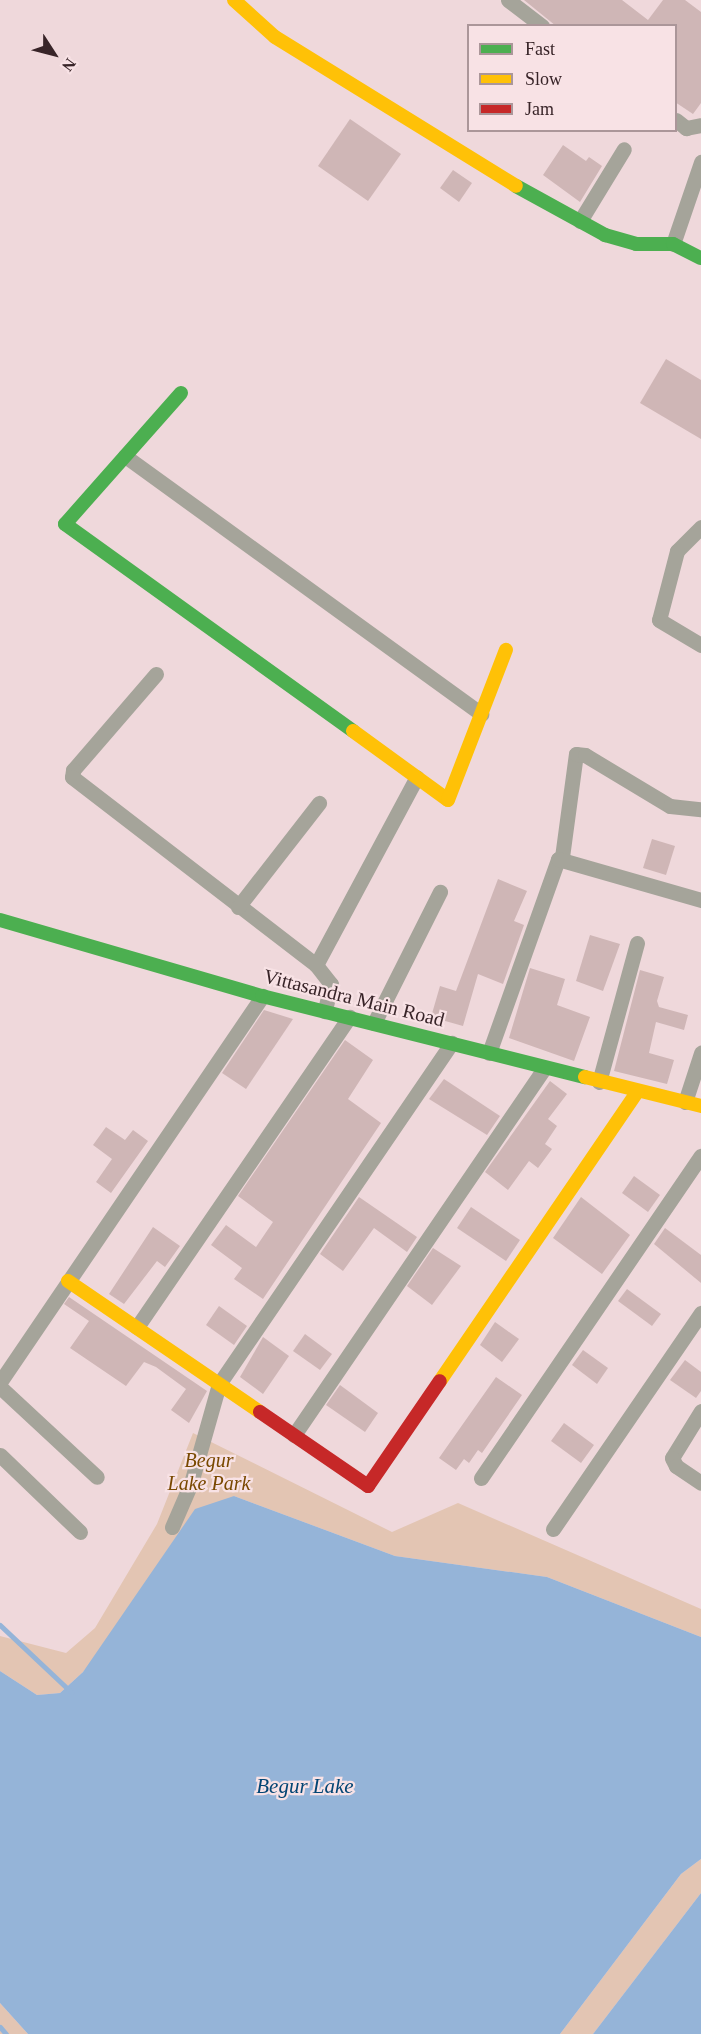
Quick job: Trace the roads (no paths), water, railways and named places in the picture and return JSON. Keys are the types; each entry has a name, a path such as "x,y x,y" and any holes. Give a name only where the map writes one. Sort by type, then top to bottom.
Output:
{"street":[{"path":"234,0 275,37 605,235 636,244 673,244 701,258"},
{"path":"508,0 539,24"},
{"path":"677,121 686,128 701,125"},
{"path":"580,221 624,149"},
{"path":"673,244 701,162"},
{"path":"181,393 65,524 448,800 506,650"},
{"path":"125,456 481,714"},
{"path":"701,528 677,550 659,621 701,645"},
{"path":"156,674 73,770 72,777 316,965 332,984 325,1011"},
{"path":"489,1053 556,864 562,857 576,754 585,755 670,806 701,809"},
{"path":"316,965 417,777"},
{"path":"238,907 319,803"},
{"path":"562,857 701,900"},
{"path":"374,1023 440,892"},
{"name":"Vittasandra Main Road","path":"0,920 262,996 637,1092 701,1106"},
{"path":"599,1082 637,943"},
{"path":"0,1383 262,996"},
{"path":"136,1327 349,1017"},
{"path":"172,1527 191,1484 219,1384 452,1043"},
{"path":"685,1102 701,1053"},
{"path":"294,1435 544,1068"},
{"path":"68,1281 368,1486 637,1092"},
{"path":"481,1478 701,1156"},
{"path":"554,1529 701,1314"},
{"path":"0,1387 97,1477"},
{"path":"701,1411 672,1458 676,1466 701,1483"},
{"path":"0,1455 80,1532"}],"water":[{"name":"Begur Lake","path":"234,1496 395,1556 547,1577 701,1637 701,1859 681,1874 560,2034 28,2034 0,2003 0,1671 37,1695 60,1693 83,1672 195,1509"},
{"path":"701,1893 701,2034 593,2034"}],"waterway":[{"path":"0,1625 71,1692"},
{"path":"0,2027 6,2034"}],"park label":[{"name":"Begur Lake Park","path":"209,1472"}]}
